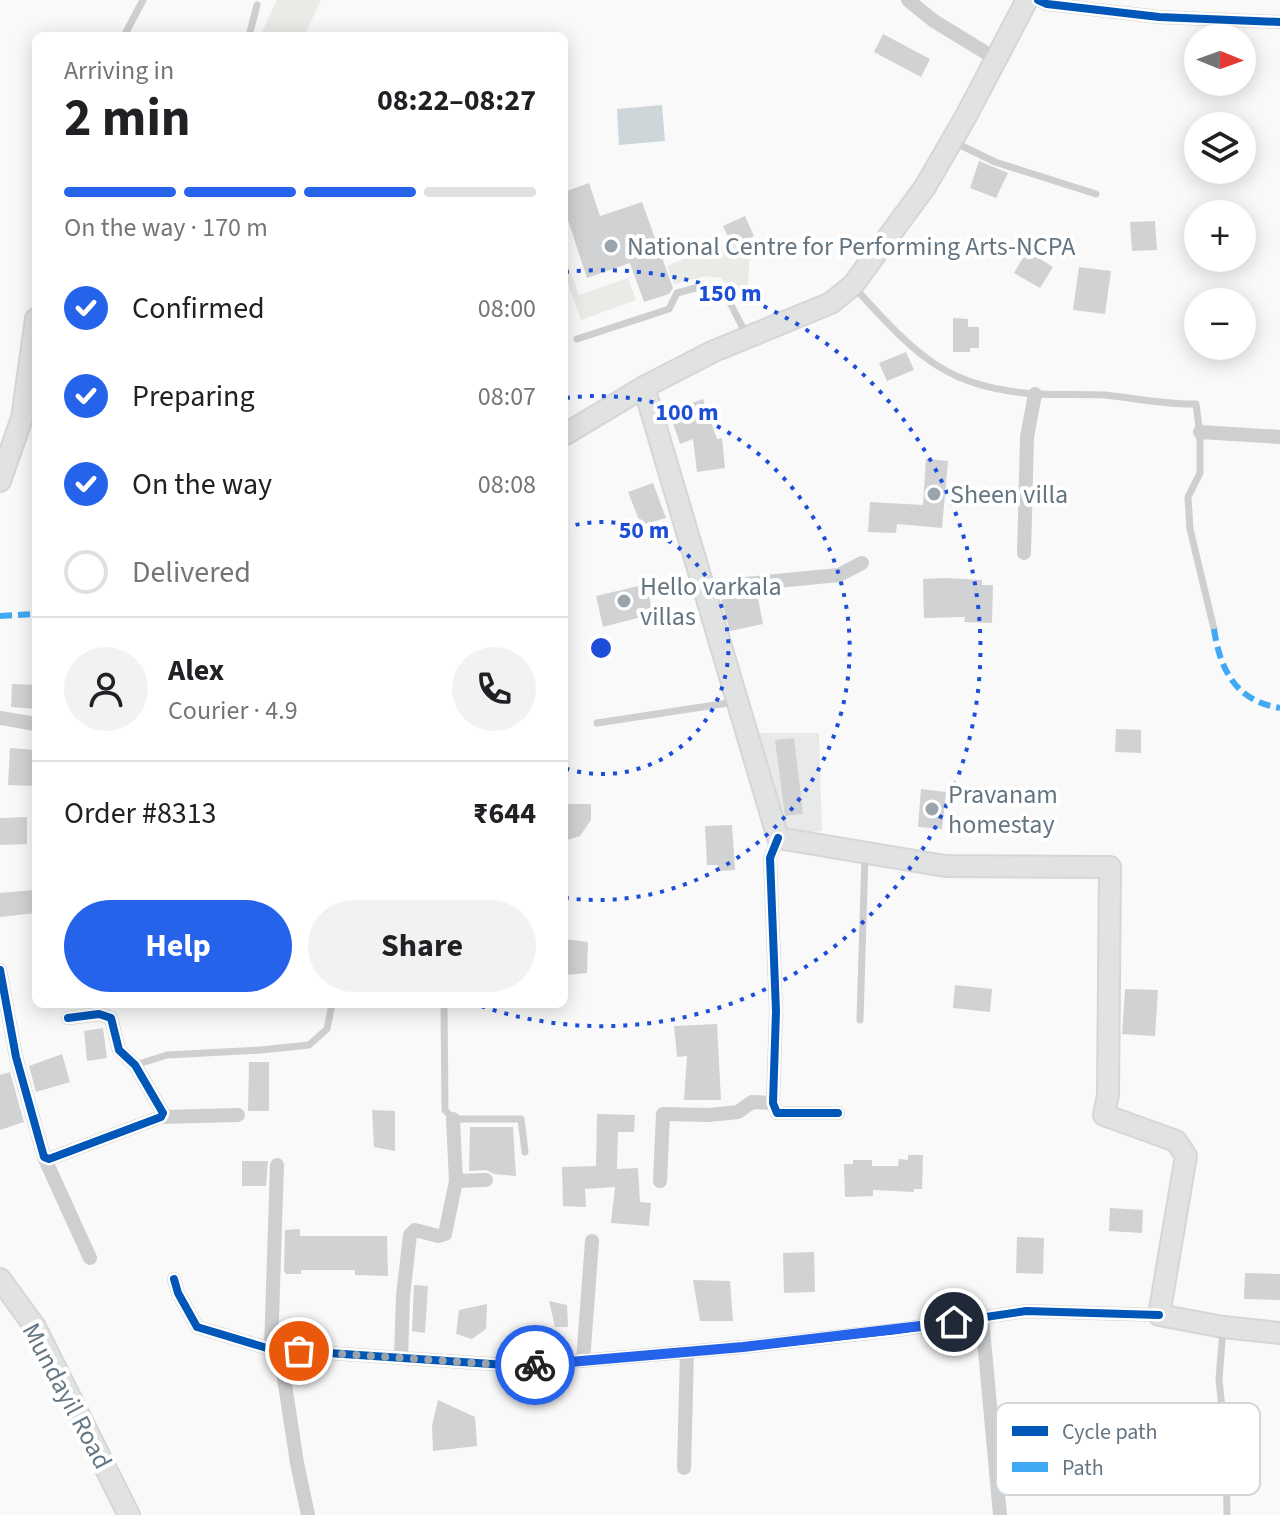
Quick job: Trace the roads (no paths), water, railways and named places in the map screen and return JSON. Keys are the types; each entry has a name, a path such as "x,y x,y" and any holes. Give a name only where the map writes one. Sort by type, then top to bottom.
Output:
{"main road":[{"path":"568,433 644,387 714,351 831,303 853,285 925,187 1027,0"},
{"path":"0,481 22,418 32,347"},
{"path":"644,387 778,838 945,866 1110,867 1108,1095 1104,1115 1176,1141 1186,1156 1159,1315 1223,1327 1280,1333"},
{"name":"Mundayil Road","path":"0,1279 35,1327 129,1515"}],"street":[{"path":"908,0 934,21 996,59"},
{"path":"1038,0 1047,4 1159,17 1280,22"},
{"path":"1024,553 1027,437 1035,394"},
{"path":"1200,432 1280,437"},
{"path":"703,588 839,575 862,563"},
{"path":"0,718 32,723"},
{"path":"778,838 770,858 776,1011 773,1103 777,1113 838,1113"},
{"path":"0,970 16,1057 44,1157 90,1258"},
{"path":"68,1018 102,1014 111,1018 119,1050 135,1065 163,1110 161,1117"},
{"path":"660,1181 663,1114 709,1115 738,1112 752,1102 773,1103"},
{"path":"44,1157 49,1159 161,1117 238,1115"},
{"path":"401,1358 403,1296 410,1235 415,1230 438,1236 447,1232 456,1182 453,1177 453,1119"},
{"path":"271,1350 277,1165"},
{"path":"456,1182 461,1179 486,1180"},
{"path":"583,1361 592,1241"},
{"path":"174,1279 178,1293 197,1327 290,1355"},
{"path":"308,1515 282,1365 290,1355 299,1351 520,1366 882,1332 1026,1311 1159,1315"},
{"path":"982,1318 996,1471"},
{"path":"684,1468 687,1352"},
{"path":"998,1495 1000,1515"}],"lane":[{"path":"126,32 143,0"},
{"path":"250,32 257,2"},
{"path":"952,141 995,162 1096,194"},
{"path":"853,285 894,331 944,372 968,383 1035,394 1106,396 1168,405 1196,404 1200,473 1188,497 1190,529 1214,629"},
{"path":"577,339 669,309 677,293 703,286 717,286 726,295 748,338"},
{"path":"597,723 737,702"},
{"path":"860,1020 865,853"},
{"path":"135,1065 167,1055 309,1045 327,1029 331,1008"},
{"path":"444,1008 445,1110 453,1119 521,1119 525,1152"},
{"path":"1221,1403 1219,1379 1223,1327"},
{"path":"1227,1495 1227,1515"}],"place":[{"name":"National Centre for Performing Arts-NCPA","path":"611,246"},
{"name":"Sheen villa","path":"934,494"},
{"name":"Hello varkala villas","path":"624,601"},
{"name":"Pravanam homestay","path":"932,809"}]}
